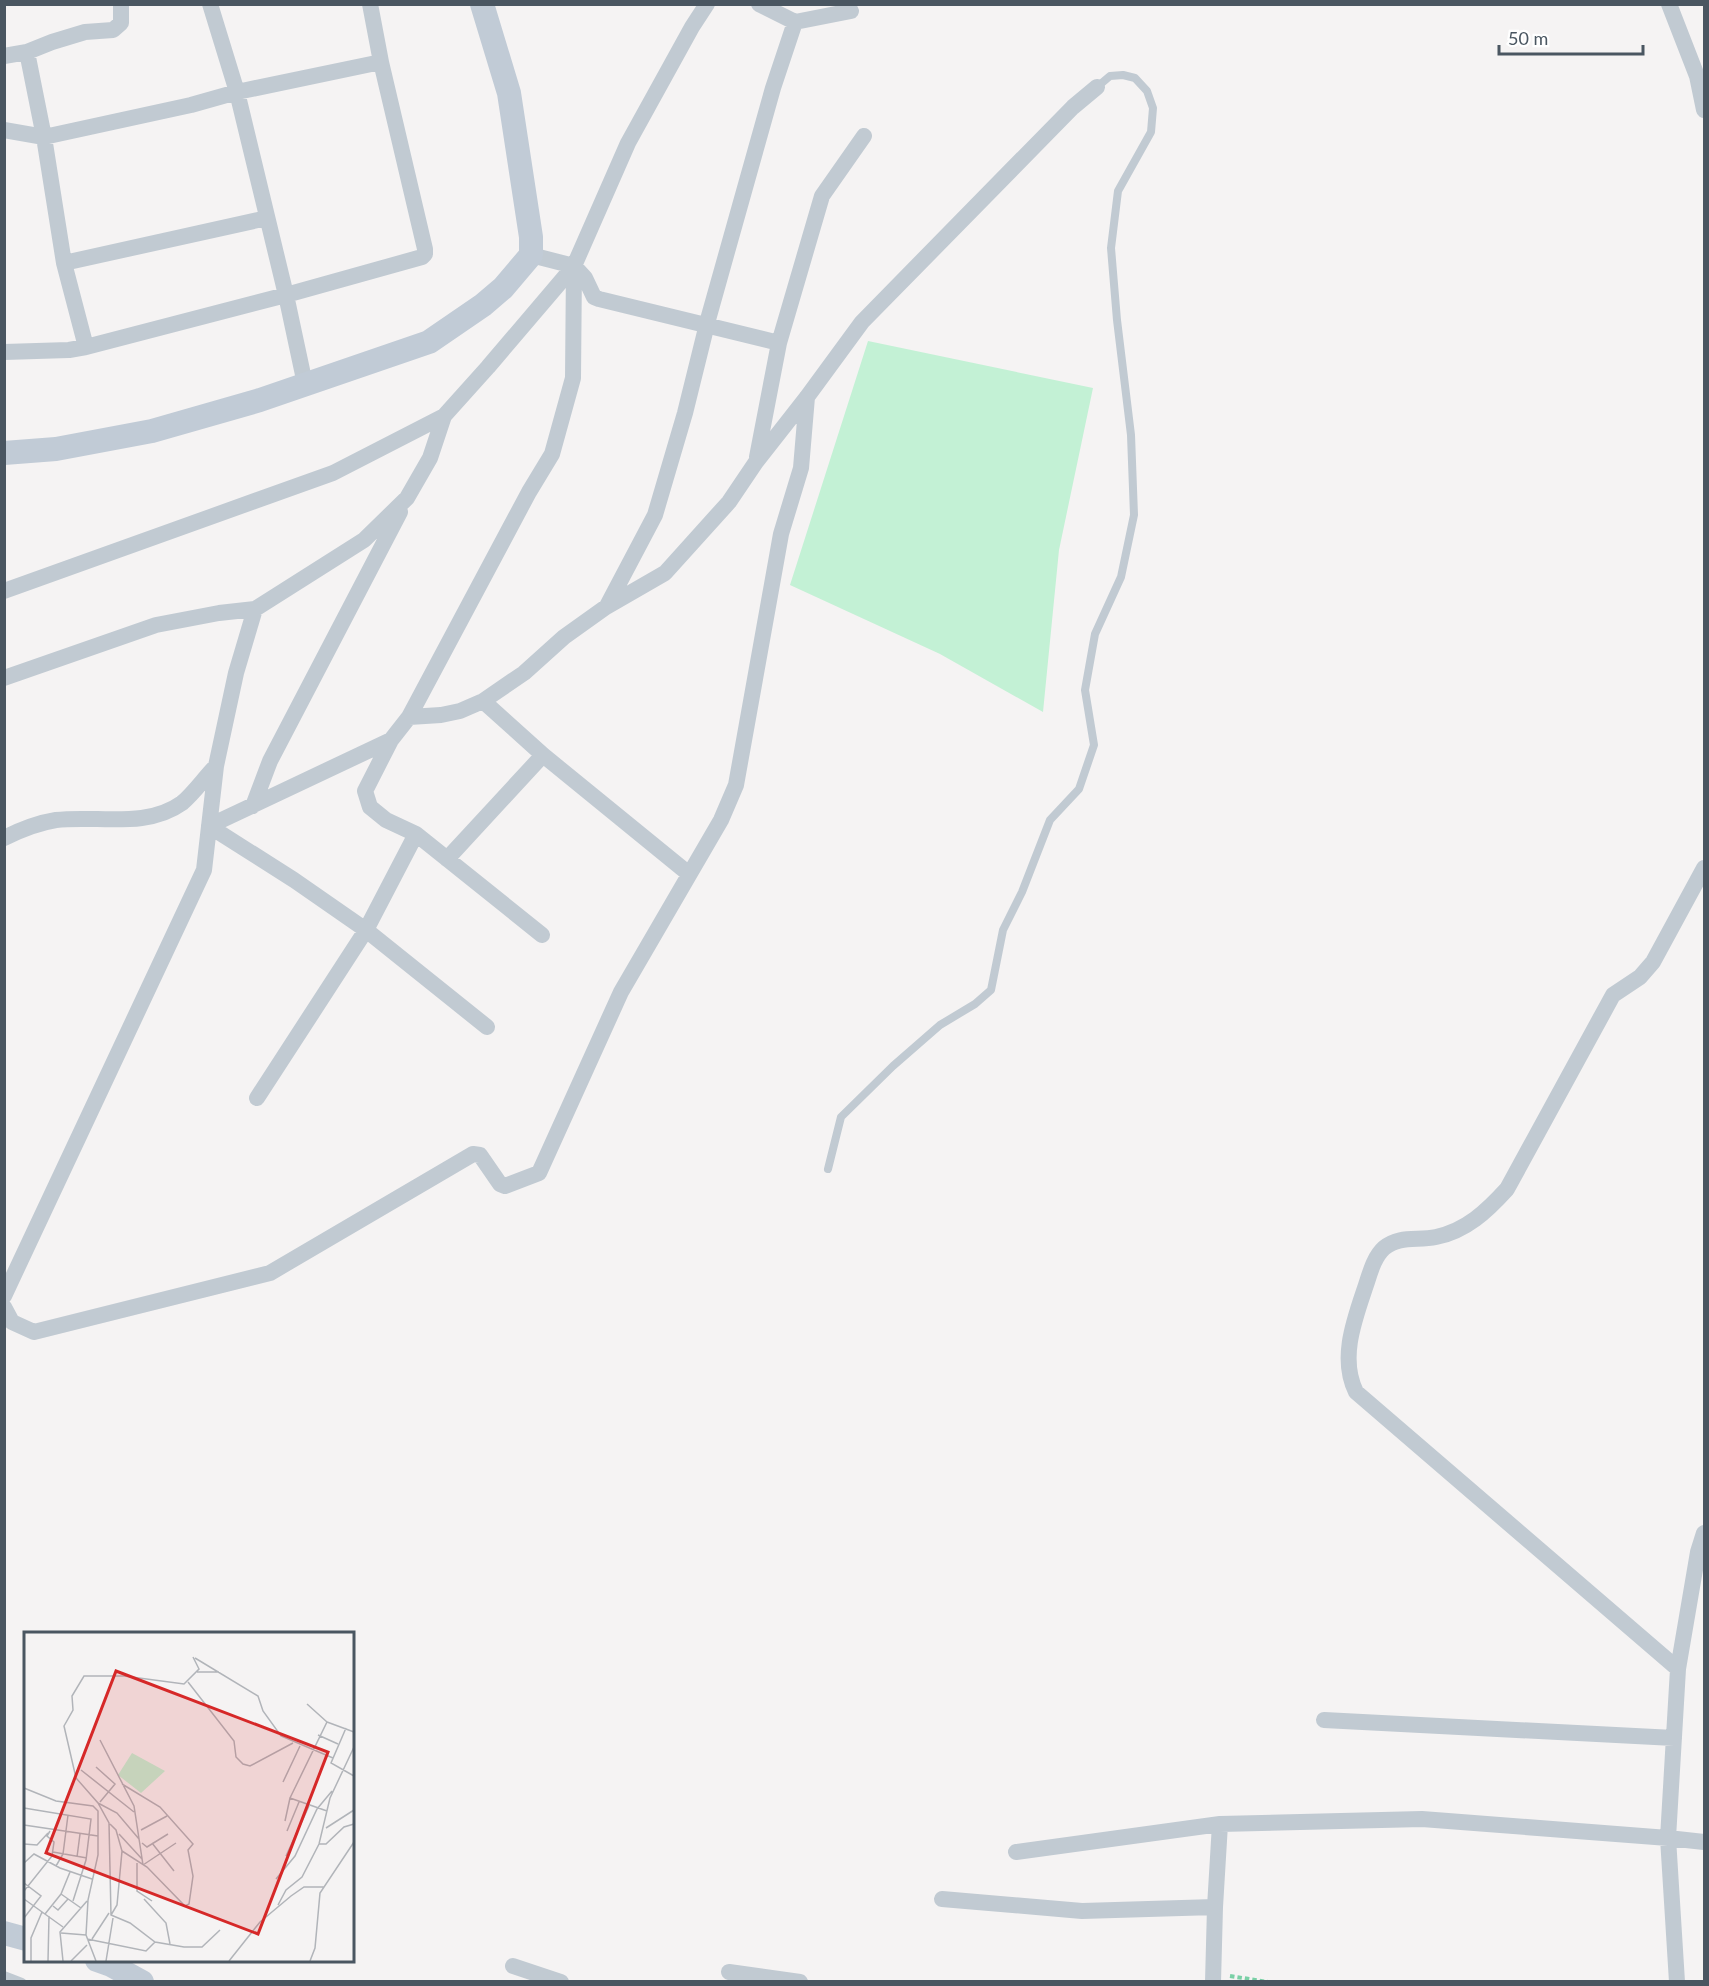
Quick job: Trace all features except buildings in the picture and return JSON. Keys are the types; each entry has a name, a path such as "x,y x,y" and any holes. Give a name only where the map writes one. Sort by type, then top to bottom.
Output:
{"main road":[{"path":"4,453 56,449 152,431 260,400 429,342 483,305 503,288 531,255 531,237 509,93 482,4"},
{"path":"4,1933 24,1938"},
{"path":"103,1962 142,1982"}],"street":[{"path":"4,56 27,52 85,32 112,30 121,24 121,4"},
{"path":"210,4 237,92 305,384"},
{"path":"4,352 69,350 86,347 422,257 425,254 370,4"},
{"path":"4,591 333,473 444,416 489,367 574,266 628,143 707,4"},
{"path":"759,4 795,22 851,11"},
{"path":"1670,4 1697,76 1704,110"},
{"path":"606,607 655,515 773,88 795,22"},
{"path":"27,52 44,137 64,263 86,347"},
{"path":"4,130 44,137 191,105 237,92 381,62"},
{"path":"409,717 460,711 483,701 524,674 564,637 606,607 665,573 729,502 756,462 862,322 1073,107 1096,87"},
{"path":"756,462 779,343 822,196 864,136"},
{"path":"64,263 267,218"},
{"path":"531,255 574,266 585,278 594,297 779,343"},
{"path":"542,935 416,834 386,820 370,807 365,791 391,740 409,717 529,492 552,454 573,378 574,266"},
{"path":"4,1307 12,1323 34,1332 270,1273 474,1154 480,1155 500,1184 506,1186 539,1173 621,992 721,820 736,785 782,534 801,468 807,397"},
{"path":"253,806 270,761 430,458 444,416"},
{"path":"4,678 156,625 255,609 364,540 407,498"},
{"path":"4,1296 204,870 216,766 236,673 255,609"},
{"path":"483,701 543,755 689,874"},
{"path":"209,826 391,740"},
{"path":"447,859 543,755"},
{"path":"4,838 28,826 58,820 139,819 168,811 183,802 216,766"},
{"path":"209,826 294,880 366,930 487,1027"},
{"path":"257,1098 366,930 416,834"},
{"path":"1678,1669 1356,1392 1350,1381 1351,1330 1376,1258 1383,1249 1402,1238 1436,1237 1468,1225 1488,1210 1507,1189 1613,995 1640,977 1653,962 1704,868"},
{"path":"1677,1982 1668,1838 1678,1669 1698,1552 1704,1533"},
{"path":"1324,1719 1674,1738"},
{"path":"1016,1852 1220,1824 1422,1819 1704,1842"},
{"path":"1214,1978 1215,1906 1220,1824"},
{"path":"942,1899 1082,1911 1215,1906"},
{"path":"513,1966 561,1982"},
{"path":"729,1972 800,1982"}],"lane":[{"path":"828,1169 841,1117 893,1066 940,1025 975,1004 991,990 1003,930 1022,892 1050,820 1079,789 1094,745 1085,690 1095,634 1121,577 1134,515 1131,435 1111,248 1118,191 1151,132 1153,108 1147,91 1135,78 1123,75 1110,76 1096,87"},
{"path":"4,1975 22,1982"}],"path":[{"path":"1214,1978 1268,1982"}],"green space":[{"path":"868,341 1093,388 1059,550 1043,712 940,654 790,585"}]}
